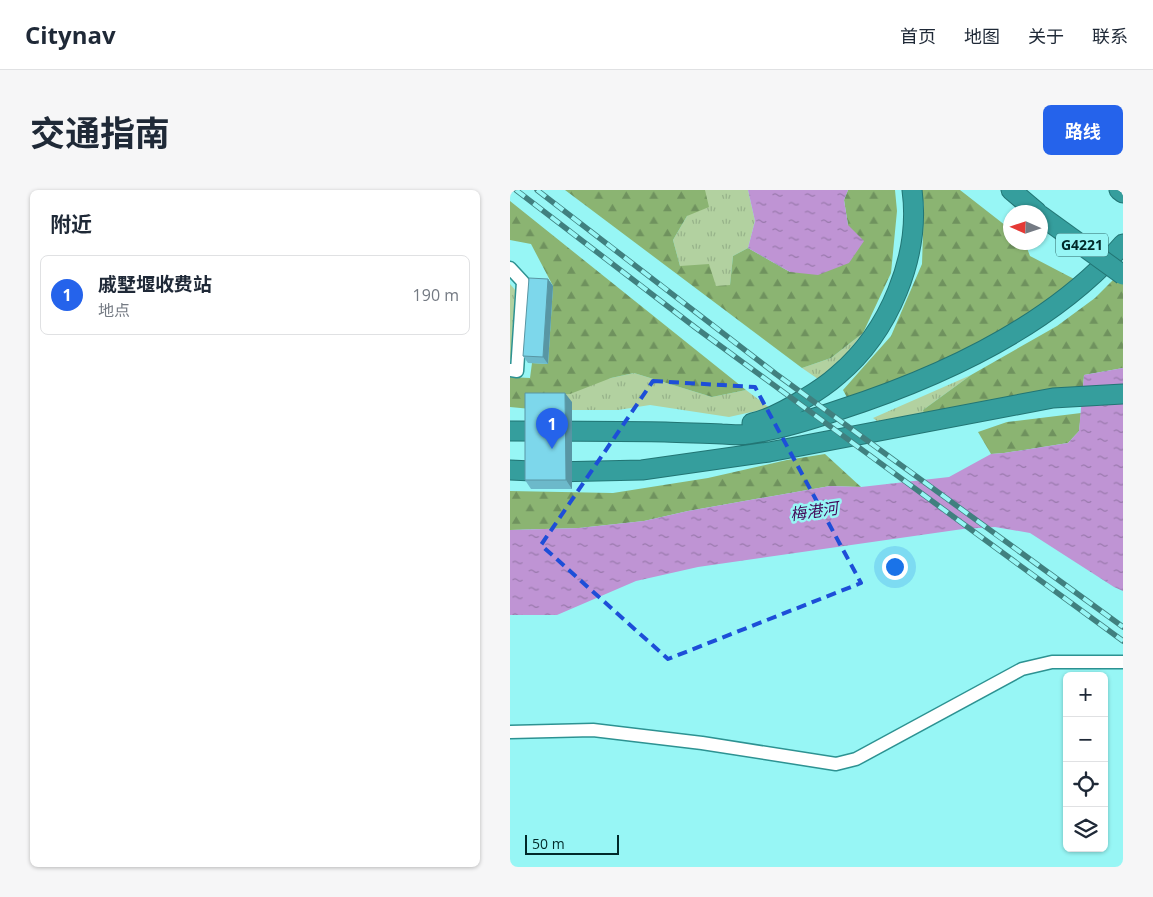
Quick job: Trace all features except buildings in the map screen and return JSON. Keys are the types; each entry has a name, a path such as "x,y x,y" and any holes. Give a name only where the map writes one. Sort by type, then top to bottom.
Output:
{"highway":[{"path":"1011,190 1029,205"},
{"path":"1119,190 1123,193"},
{"path":"702,433 756,422 785,411 839,375 861,352 881,324 897,293 907,260 913,227 912,193"},
{"name":"G4221","path":"1048,221 1123,276"},
{"path":"510,431 747,435 810,420 871,400 931,376 988,347 1044,313 1078,289 1123,244"},
{"path":"642,470 813,430 935,386 993,356 1050,322 1084,297 1123,259"},
{"path":"510,470 554,472 642,470 769,452 1053,398 1123,394"}],"street":[{"path":"510,268 523,282 517,371 510,370"},
{"path":"510,732 593,730 702,743 836,764 856,759 1022,669 1052,662 1123,662"}],"highlighted area":[{"path":"653,381 755,387 861,583 668,659 541,545"}],"green space":[{"path":"565,190 705,190 709,207 687,216 673,240 680,266 709,264 716,286 730,285 733,256 748,248 790,272 848,225 844,200 848,190 895,190 897,211 891,273 863,333 831,358 802,368"},
{"path":"705,190 748,190 755,221 748,248 733,256 730,286 716,286 680,266 673,240"},
{"path":"921,190 960,190 1003,224 1003,250 1028,250 1030,256 1076,280 1023,318 942,362 849,401 843,390 891,336 922,264 924,205"},
{"path":"510,201 746,390 712,397 634,373 611,378 570,394 530,396 531,409 510,407 510,377 530,378 532,363 548,364 553,286 531,244 510,240"},
{"path":"1123,270 1123,368 1084,375 1083,388 924,415 923,410 971,375 1057,326 1095,298"},
{"path":"510,284 517,292 514,354 510,360"},
{"path":"863,333 845,355 818,379 802,368 831,358"},
{"path":"634,373 712,397 746,390 770,408 729,417 650,405 618,410 572,410 572,403 529,396"},
{"path":"971,375 923,410 924,415 881,424 873,418"},
{"path":"1081,413 1079,431 1068,443 991,454 978,432 1007,422"},
{"path":"825,454 861,487 830,486 688,511 644,521 579,528 510,530 510,491 613,493 708,478 787,460"}],"water":[{"path":"748,190 848,190 844,200 848,225 864,241 849,263 818,275 790,272 748,248 755,221"},
{"name":"梅港河","path":"1123,368 1123,591 1030,533 995,527 963,529 698,567 636,581 557,615 510,615 510,530 579,528 644,521 688,511 830,486 861,487 949,477 991,454 1068,443 1079,431 1084,375"}],"railway":[{"path":"516,190 696,328 1123,641"},
{"path":"537,190 776,374 1123,627"}],"place":[{"name":"戚墅堰收费站","path":"552,449"}]}
